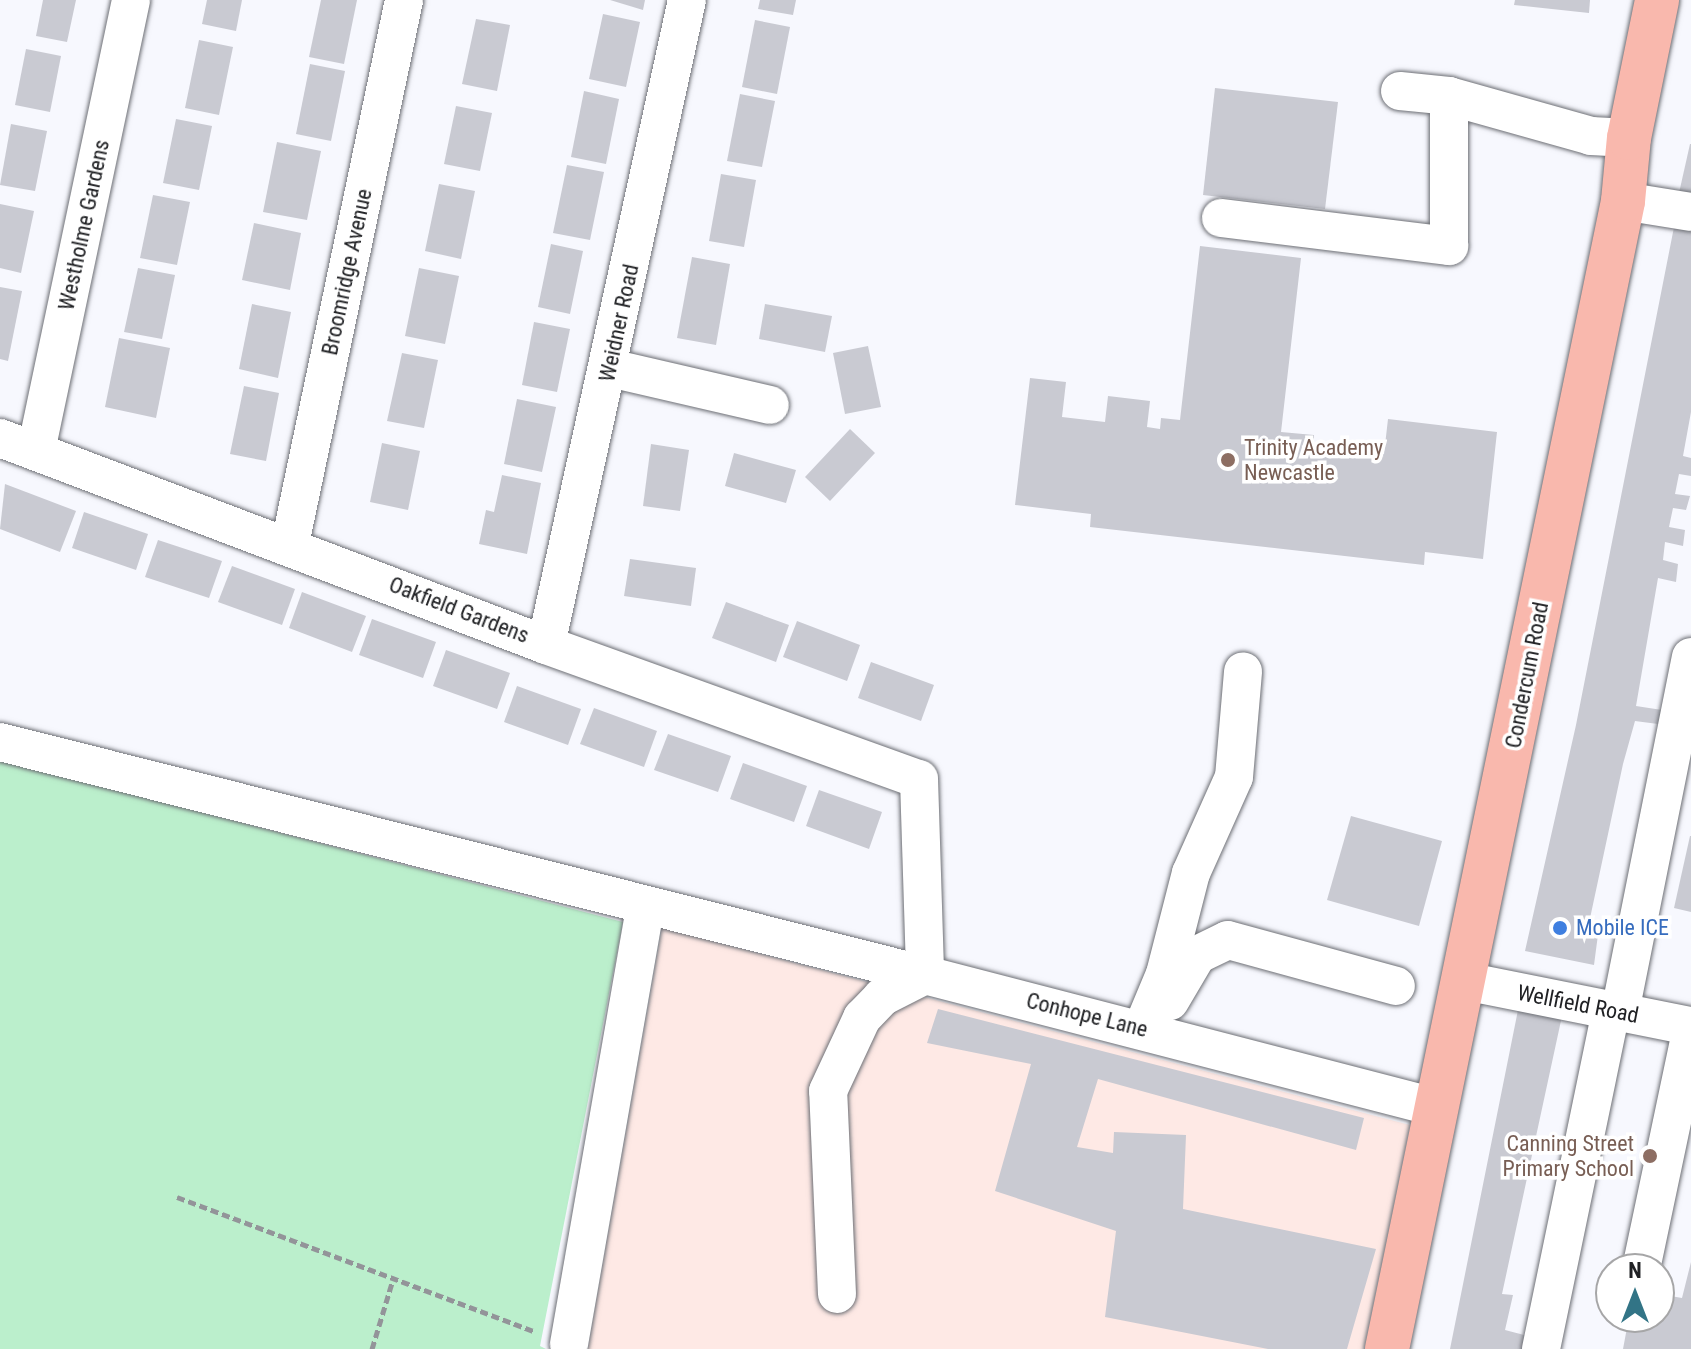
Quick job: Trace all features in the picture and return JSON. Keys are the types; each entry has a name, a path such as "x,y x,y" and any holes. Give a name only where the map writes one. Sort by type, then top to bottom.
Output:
{"main road":[{"name":"Condercum Road","path":"1387,1349 1623,201 1629,138 1657,0"}],"street":[{"name":"Westholme Gardens","path":"36,451 131,0"},
{"name":"Broomridge Avenue","path":"290,544 404,0"},
{"name":"Weidner Road","path":"546,645 610,368 687,0"},
{"path":"1400,91 1449,96 1591,136 1629,138"},
{"path":"1221,218 1449,246 1449,96"},
{"path":"1623,201 1691,212"},
{"path":"610,368 770,405"},
{"name":"Oakfield Gardens","path":"0,438 290,544 546,645 919,779 925,975"},
{"path":"1541,1349 1691,657"},
{"path":"1148,1030 1191,873 1234,777 1243,671"},
{"name":"Conhope Lane","path":"0,742 645,908 1148,1030 1438,1108"},
{"path":"569,1344 645,908"},
{"path":"1148,1030 1197,955 1228,940 1396,986"},
{"path":"837,1294 828,1091 862,1018 882,997 925,975"},
{"name":"Wellfield Road","path":"1465,981 1691,1029"},
{"path":"1644,1253 1691,1029"}],"path":[{"path":"177,1197 569,1344"},
{"path":"372,1349 394,1276"}],"shaded area":[{"path":"662,928 1410,1125 1364,1349 588,1349"}],"green space":[{"path":"0,760 623,922 540,1346 546,1349 0,1349"}],"building":[{"path":"43,0 76,0 67,42 36,36"},
{"path":"207,0 242,0 236,31 202,24"},
{"path":"321,0 357,0 344,64 309,57"},
{"path":"610,0 645,0 643,10"},
{"path":"760,0 796,0 793,15 758,9"},
{"path":"1515,0 1590,0 1589,13 1514,5"},
{"path":"603,14 640,22 626,87 589,79"},
{"path":"476,19 510,25 497,91 462,84"},
{"path":"755,20 790,27 777,94 742,87"},
{"path":"199,40 233,47 219,115 185,108"},
{"path":"26,49 61,56 50,112 15,105"},
{"path":"310,64 345,71 331,141 296,134"},
{"path":"1215,88 1338,102 1325,209 1203,195"},
{"path":"584,91 619,99 606,164 571,157"},
{"path":"740,94 775,101 762,167 727,161"},
{"path":"456,106 492,113 480,171 444,164"},
{"path":"176,119 212,126 199,190 163,183"},
{"path":"11,124 47,131 35,191 0,185"},
{"path":"277,142 321,151 307,220 263,212"},
{"path":"1691,144 1691,196 1679,193"},
{"path":"567,165 604,172 590,240 553,233"},
{"path":"721,174 756,180 744,247 709,241"},
{"path":"439,184 475,191 461,259 425,251"},
{"path":"153,195 190,202 177,265 140,258"},
{"path":"0,204 34,211 21,273 0,268"},
{"path":"1675,222 1691,225 1691,412 1683,456 1691,458 1691,476 1679,474 1675,494 1690,496 1686,510 1673,508 1669,527 1685,530 1683,546 1665,542 1663,560 1678,564 1676,582 1658,578 1636,706 1662,710 1658,724 1635,721 1623,764 1589,923 1599,927 1594,965 1525,951 1576,725"},
{"path":"254,223 301,233 290,290 242,280"},
{"path":"551,244 583,251 570,314 538,307"},
{"path":"1200,246 1301,258 1281,432 1314,435 1313,446 1384,454 1388,419 1497,432 1483,559 1425,552 1424,565 1090,527 1091,514 1015,505 1030,378 1066,382 1062,417 1105,422 1108,396 1150,401 1147,427 1160,429 1161,418 1180,420"},
{"path":"692,257 730,264 716,345 677,338"},
{"path":"138,268 175,275 162,339 124,332"},
{"path":"419,268 459,276 445,344 405,336"},
{"path":"0,287 22,291 8,361 0,359"},
{"path":"252,304 291,312 278,378 239,369"},
{"path":"765,304 832,316 825,352 759,339"},
{"path":"534,322 570,329 557,392 522,385"},
{"path":"119,338 170,348 156,418 105,407"},
{"path":"868,346 881,407 845,414 833,353"},
{"path":"402,353 438,360 424,428 387,421"},
{"path":"244,386 279,393 266,461 230,454"},
{"path":"517,399 556,407 542,472 504,464"},
{"path":"850,429 875,453 830,501 805,477"},
{"path":"382,443 420,451 408,510 370,502"},
{"path":"651,444 689,450 680,511 643,506"},
{"path":"734,453 796,470 786,503 725,486"},
{"path":"502,475 541,483 527,554 479,544 486,510 494,512"},
{"path":"5,484 76,511 60,552 0,529"},
{"path":"84,512 148,534 136,570 72,548"},
{"path":"158,540 222,561 209,598 145,577"},
{"path":"630,559 696,568 691,606 624,596"},
{"path":"232,566 295,589 282,625 218,602"},
{"path":"302,592 366,616 352,652 289,628"},
{"path":"726,602 789,625 776,662 712,638"},
{"path":"372,619 436,642 423,678 359,655"},
{"path":"797,621 860,645 847,681 783,657"},
{"path":"446,650 510,673 497,709 433,686"},
{"path":"871,662 934,685 921,721 858,698"},
{"path":"517,686 581,709 568,745 504,722"},
{"path":"594,708 657,731 644,767 580,744"},
{"path":"668,734 731,756 718,792 654,770"},
{"path":"743,763 807,786 794,822 730,799"},
{"path":"819,790 882,812 869,849 806,826"},
{"path":"1351,816 1442,841 1419,926 1327,900"},
{"path":"1691,836 1691,912 1674,908"},
{"path":"938,1009 1364,1118 1356,1150 1098,1079 1077,1147 1113,1153 1114,1132 1186,1135 1183,1209 1376,1249 1347,1349 1268,1349 1105,1317 1116,1231 995,1191 1031,1064 927,1043"},
{"path":"1518,1010 1562,1016 1502,1294 1513,1295 1505,1330 1532,1337 1530,1349 1450,1349"},
{"path":"1691,1262 1691,1349 1623,1349 1626,1333 1675,1333 1675,1297 1682,1298"}],"place":[{"name":"Trinity Academy Newcastle","path":"1228,460"},
{"name":"Mobile ICE","path":"1560,928"},
{"name":"Canning Street Primary School","path":"1650,1156"}]}
